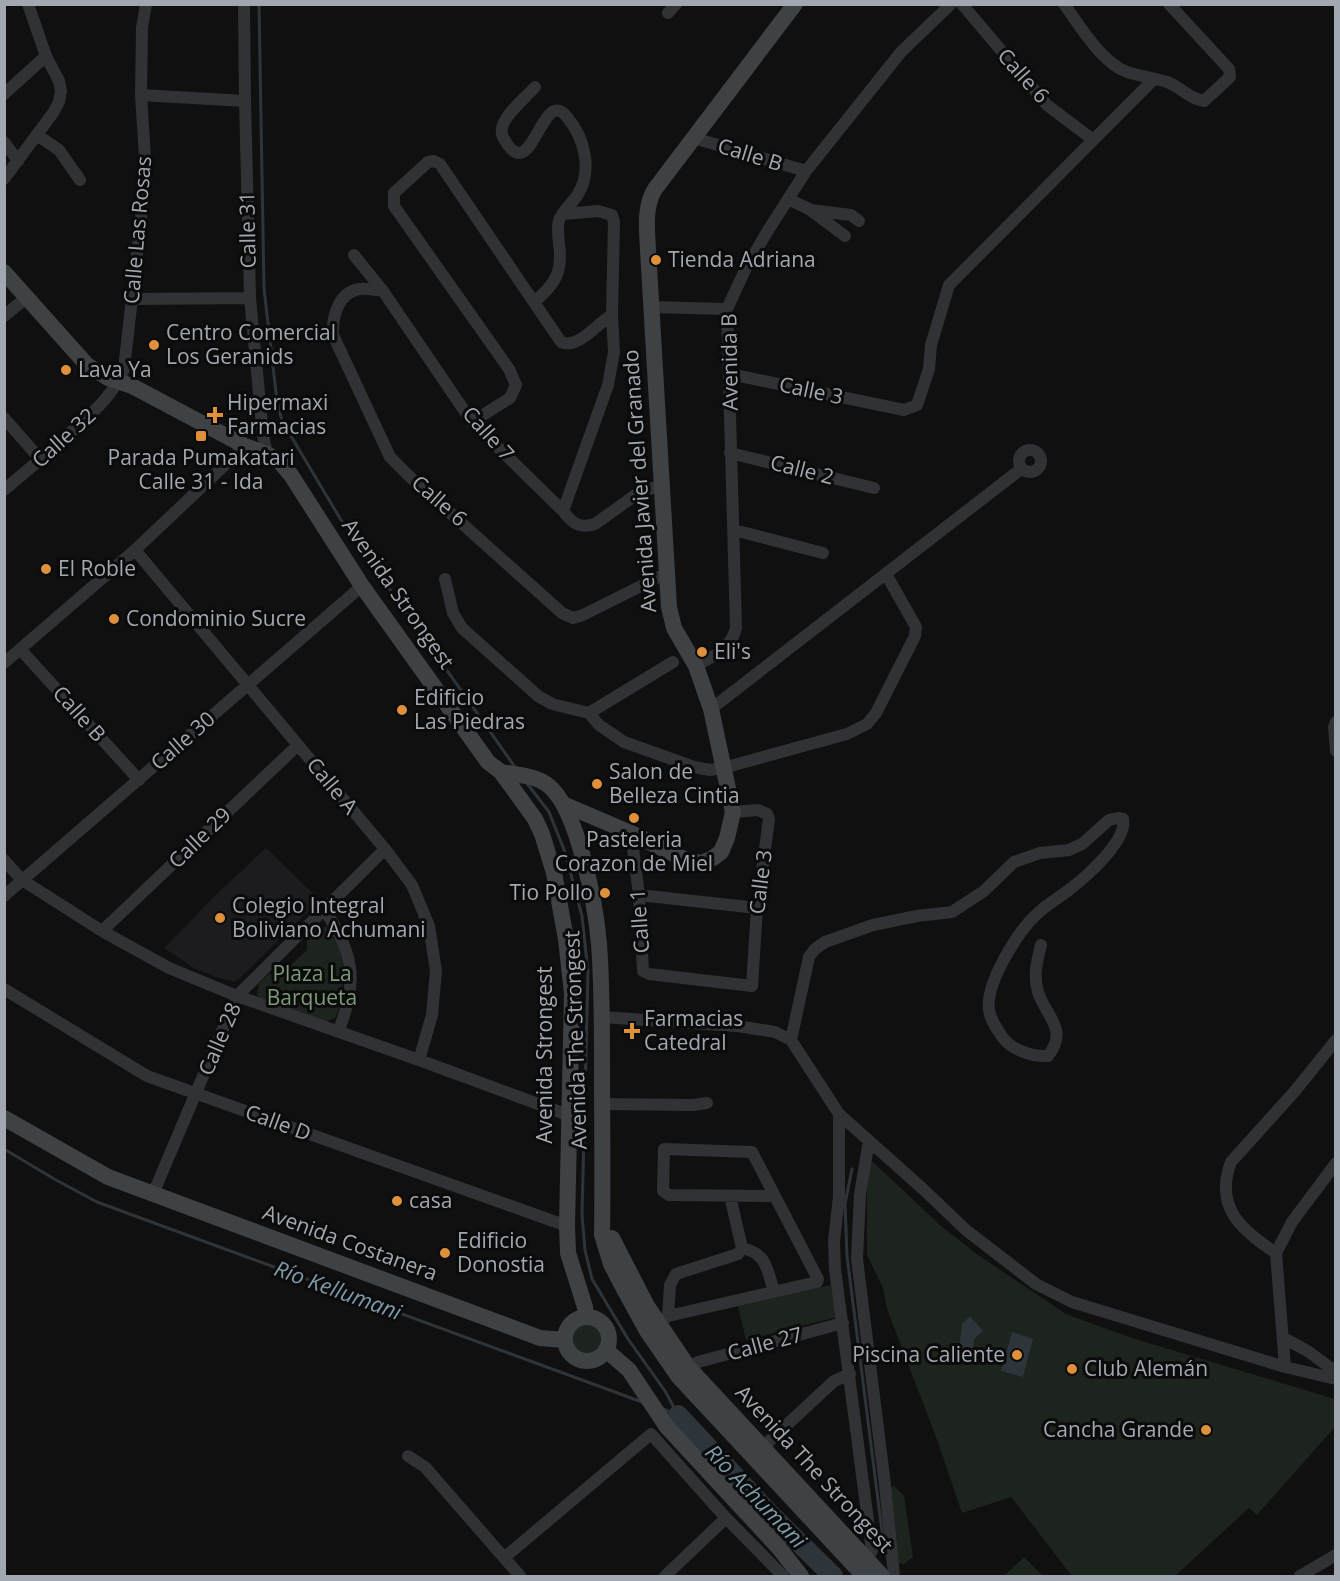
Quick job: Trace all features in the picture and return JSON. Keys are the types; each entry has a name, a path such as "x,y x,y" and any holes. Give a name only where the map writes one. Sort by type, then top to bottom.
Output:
{"street":[{"path":"4,179 59,102 61,91 28,4"},
{"name":"Calle Las Rosas","path":"119,382 124,369 146,174 141,95 142,28 146,4"},
{"name":"Calle 31","path":"244,4 250,298 263,435 267,454"},
{"name":"Avenida Javier del Granado","path":"562,804 631,833 686,861 702,862 713,858 721,852 727,838 733,812 711,709 696,666 674,628 669,607 647,222 651,195 795,4"},
{"name":"Avenida B","path":"696,666 728,646 735,636 730,374 726,309 745,270 806,171 901,52 951,4"},
{"name":"Calle 6","path":"962,4 1047,105 1092,139"},
{"path":"1064,4 1104,56 1117,66 1127,72 1170,83 1195,100 1204,101 1230,77 1230,69 1169,4"},
{"path":"4,94 46,56"},
{"path":"1092,139 1154,79"},
{"path":"534,302 548,290 558,274 561,256 558,230 560,220 579,193 584,176 585,155 571,122 558,110 547,116 526,151 519,153 513,150 502,136 503,121 535,87"},
{"path":"141,95 245,101"},
{"path":"37,135 59,150 80,180"},
{"name":"Calle B","path":"694,138 806,171"},
{"name":"Calle 3","path":"730,374 904,410 915,407 919,402 929,369 931,345 949,285 1092,139"},
{"path":"4,142 18,161"},
{"path":"472,422 510,398 515,392 516,385 394,206 394,194 428,162 434,161 440,164 561,342 572,344 578,341 602,320 612,315"},
{"path":"788,199 809,209 845,236"},
{"path":"809,209 851,215 859,221"},
{"path":"563,214 598,211 612,215 614,222 612,315 614,352 608,386 563,511"},
{"name":"Calle 7","path":"354,255 383,291 472,422 563,511 573,524 587,526 609,516 641,491 661,486"},
{"name":"Avenida Strongest","path":"4,272 87,365 108,378 132,386 280,462 291,475 362,585 488,762 506,773 535,819 554,873 566,939 572,993 568,1115 568,1253 586,1317"},
{"name":"Calle 6","path":"383,291 359,289 349,294 339,303 332,322 333,335 390,457 409,476 562,613 573,618 626,595 667,573"},
{"path":"4,316 26,298"},
{"path":"133,299 250,298"},
{"path":"651,307 726,309"},
{"name":"Calle 32","path":"4,490 42,460 106,400 119,382"},
{"path":"4,418 42,460"},
{"path":"4,663 135,550 245,446"},
{"name":"Calle 2","path":"730,453 874,488"},
{"path":"711,709 1022,469"},
{"path":"734,530 823,553"},
{"name":"Calle A","path":"135,550 385,849 412,885 429,926 436,971 432,1015 419,1060"},
{"path":"445,579 453,613 462,628 538,696 552,704 589,713 599,725 624,742 694,767 710,770 847,734 867,724 876,713 915,636 916,627 911,615 886,574"},
{"name":"Calle 30","path":"4,896 362,585"},
{"name":"Calle B","path":"20,649 139,780"},
{"path":"589,713 674,662"},
{"path":"1335,722 1335,751"},
{"name":"Calle 29","path":"102,931 298,745"},
{"name":"Avenida The Strongest","path":"506,773 529,777 548,786 562,804 582,853 599,942 602,1017 602,1208 618,1252 684,1372 863,1569 882,1576"},
{"name":"Calle 3","path":"733,812 758,810 767,814 769,819 757,908 752,986"},
{"path":"791,1040 809,957 820,945 873,925 952,912 984,891 1014,862 1040,853 1068,850 1082,844 1109,820 1123,819 1122,834 1112,848 1071,889 1036,914 1024,929 1006,956 988,996 993,1023 1007,1042 1039,1057 1048,1056 1055,1047 1057,1037 1057,1028 1038,992 1035,979 1041,945"},
{"name":"Calle 1","path":"631,833 639,895 643,971 649,974 752,986"},
{"name":"Calle 28","path":"153,1194 237,996 385,849"},
{"path":"4,860 22,880 102,931 169,968 237,996 568,1115"},
{"path":"639,895 757,908"},
{"path":"324,909 339,931 349,956 351,973 348,1008 338,1032"},
{"name":"Calle D","path":"4,989 147,1076 567,1226"},
{"path":"602,1017 737,1026 775,1032 791,1040 839,1114 966,1230 1048,1291 1072,1302 1285,1367 1335,1379"},
{"path":"1276,1253 1240,1226 1227,1198 1225,1182 1227,1174 1231,1162 1295,1091 1335,1040"},
{"path":"602,1104 693,1105 707,1103"},
{"path":"839,1114 835,1269 872,1551 863,1569"},
{"name":"Avenida Costanera","path":"4,1118 96,1172 540,1338 565,1340"},
{"path":"869,1141 860,1194 857,1259 894,1576"},
{"path":"658,1323 818,1281 752,1152 664,1149 663,1191 669,1195 774,1196"},
{"path":"1285,1367 1276,1253 1292,1222 1335,1163"},
{"path":"658,1323 670,1285 676,1274 738,1254 742,1248 730,1196"},
{"path":"742,1248 759,1254 765,1263 774,1292"},
{"path":"586,1317 593,1317 605,1326 609,1338 606,1350 596,1358 583,1360 571,1353 565,1340 571,1324 586,1317"},
{"name":"Calle 27","path":"684,1372 698,1362 843,1323"},
{"path":"1284,1338 1309,1352 1335,1372"},
{"path":"606,1350 629,1370 663,1422 779,1548 801,1576"},
{"path":"758,1452 834,1381 850,1374"},
{"path":"505,1557 651,1434 726,1518 783,1576"},
{"path":"408,1456 425,1467 520,1576"},
{"path":"664,1576 726,1518"},
{"path":"1300,1576 1335,1555"}],"shaded area":[{"path":"266,848 320,900 234,982 194,968 164,948 221,890"},
{"path":"970,1316 983,1331 974,1339 973,1352 959,1351 962,1324"},
{"name":"Piscina Caliente","path":"1012,1332 1033,1339 1023,1377 1001,1371"}],"green space":[{"name":"Plaza La Barqueta","path":"316,927 328,927 340,952 343,968 343,985 337,1013 335,1018 323,1023 263,1000 257,995 259,983 269,974 280,975 307,950 307,936"},
{"name":"Club Alemán","path":"872,1161 941,1226 978,1255 1066,1314 1132,1338 1335,1399 1335,1427 1257,1515 1249,1508 1175,1576 1072,1576 1011,1497 962,1513 938,1442 887,1309 883,1288 867,1255 867,1169"},
{"path":"831,1285 837,1317 746,1340 738,1306"},
{"path":"587,1324 598,1329 603,1340 598,1351 587,1356 576,1351 571,1340 576,1329"},
{"path":"894,1486 904,1496 913,1557 904,1564 898,1563 889,1488"},
{"path":"1024,1557 1043,1576 1004,1576"}],"waterway":[{"path":"259,4 264,289 277,401 282,421 341,520 515,767"},
{"path":"526,782 549,812 565,852 582,916 588,972 582,1215 585,1250 592,1279 628,1339 665,1391 678,1415"},
{"name":"Río Kellumani","path":"4,1149 97,1202 642,1402"},
{"path":"852,1169 845,1204 847,1256 885,1555"},
{"name":"Río Kellumani","path":"663,1409 676,1414"},
{"name":"Río Achumani","path":"678,1415 770,1514 833,1576"}],"place":[{"name":"Tienda Adriana","path":"656,260"},
{"name":"Centro Comercial Los Geranids","path":"154,345"},
{"name":"Lava Ya","path":"66,370"},
{"name":"Hipermaxi Farmacias","path":"215,415"},
{"name":"Parada Pumakatari Calle 31 - Ida","path":"201,436"},
{"name":"El Roble","path":"46,569"},
{"name":"Condominio Sucre","path":"114,619"},
{"name":"Eli's","path":"702,652"},
{"name":"Edificio Las Piedras","path":"402,710"},
{"name":"Salon de Belleza Cintia","path":"597,784"},
{"name":"Pasteleria Corazon de Miel","path":"634,818"},
{"name":"Tio Pollo","path":"605,893"},
{"name":"Colegio Integral Boliviano Achumani","path":"220,918"},
{"name":"Farmacias Catedral","path":"632,1031"},
{"name":"casa","path":"397,1201"},
{"name":"Edificio Donostia","path":"445,1253"},
{"name":"Piscina Caliente","path":"1017,1355"},
{"name":"Club Alemán","path":"1072,1369"},
{"name":"Cancha Grande","path":"1206,1430"}]}
